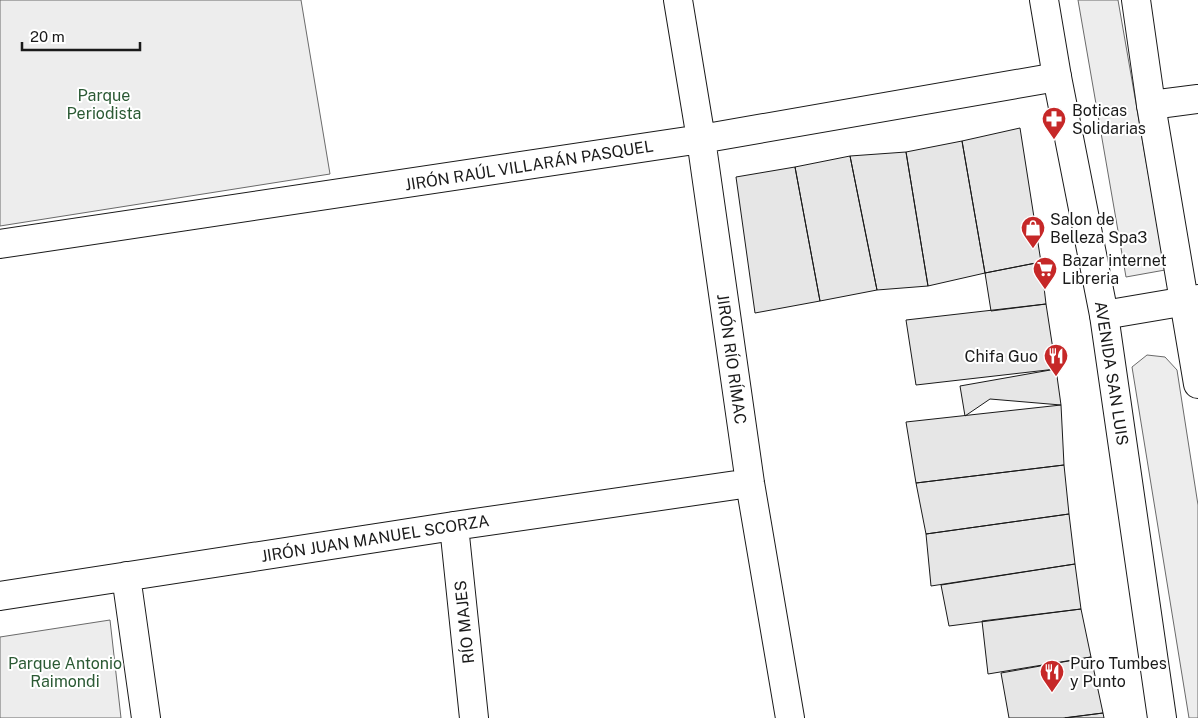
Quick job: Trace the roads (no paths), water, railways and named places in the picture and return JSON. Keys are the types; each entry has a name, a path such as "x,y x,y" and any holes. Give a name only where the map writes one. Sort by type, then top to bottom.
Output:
{"street":[{"name":"JIRÓN RÍO RÍMAC","path":"678,0 702,139 750,484 790,718"},
{"name":"AVENIDA SAN LUIS","path":"1044,0 1057,77 1104,316 1162,718"},
{"path":"1136,0 1151,105 1192,300 1198,384"},
{"name":"JIRÓN RAÚL VILLARÁN PASQUEL","path":"0,244 702,139 1057,77"},
{"path":"1151,105 1198,99"},
{"path":"1104,316 1192,300"},
{"name":"JIRÓN JUAN MANUEL SCORZA","path":"0,596 454,526 750,484"},
{"name":"RÍO MAJES","path":"454,526 474,718"},
{"path":"126,576 146,718"}],"place":[{"name":"Boticas Solidarias","path":"1054,140"},
{"name":"Salon de Belleza Spa3","path":"1033,249"},
{"name":"Bazar internet Libreria","path":"1045,290"},
{"name":"Chifa Guo","path":"1056,377"},
{"name":"Puro Tumbes y Punto","path":"1052,693"}],"park label":[{"name":"Parque Periodista","path":"104,104"},
{"name":"Parque Antonio Raimondi","path":"65,672"}]}
